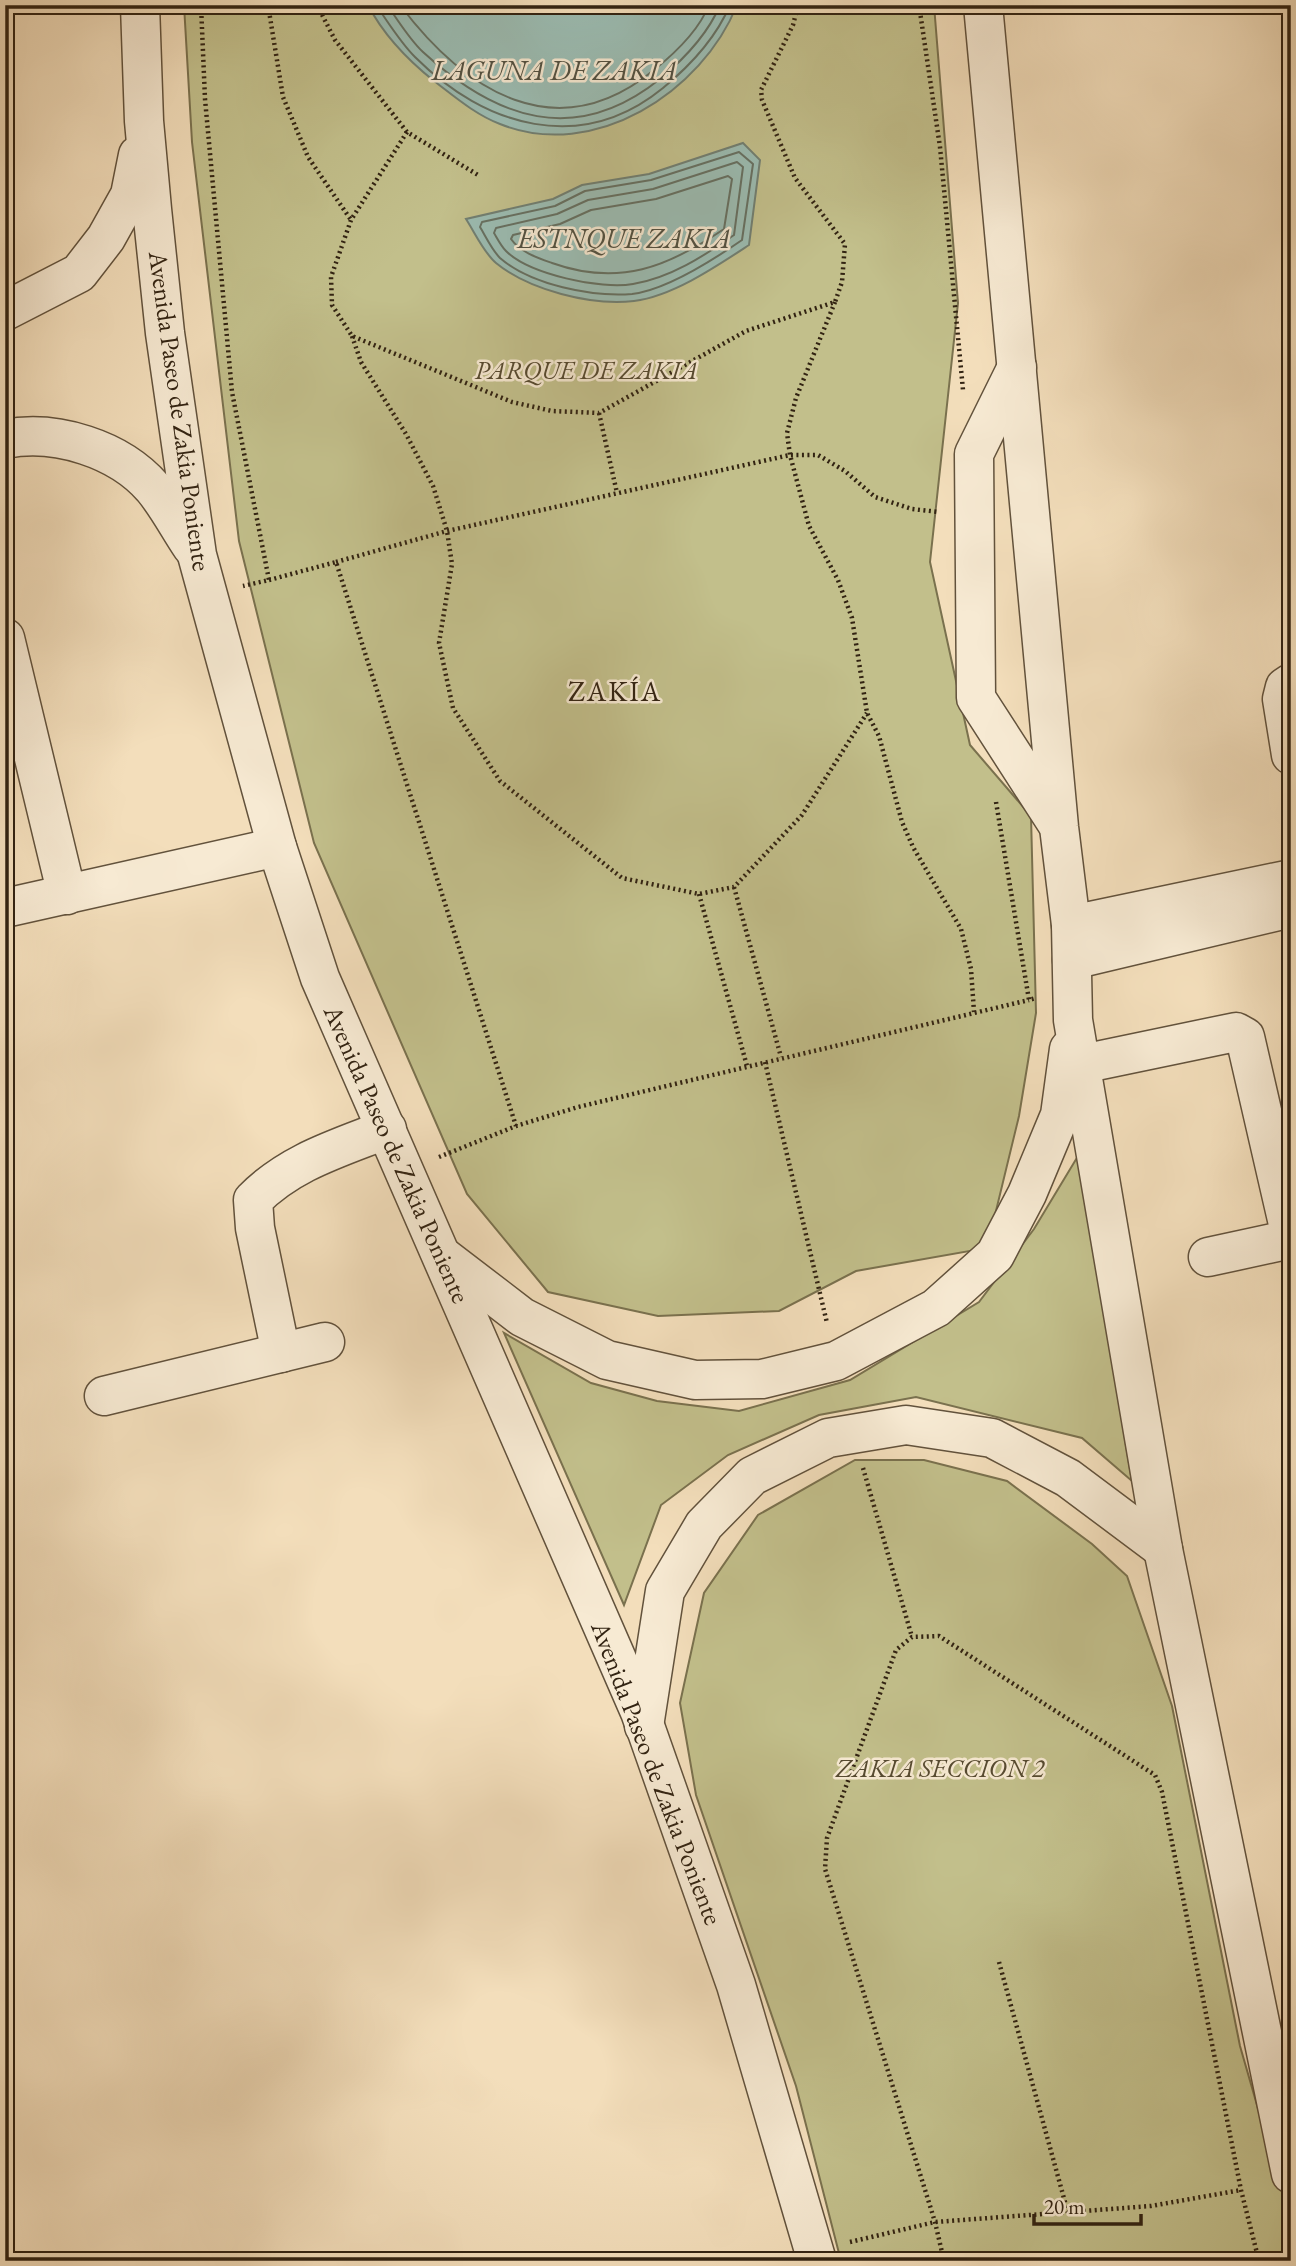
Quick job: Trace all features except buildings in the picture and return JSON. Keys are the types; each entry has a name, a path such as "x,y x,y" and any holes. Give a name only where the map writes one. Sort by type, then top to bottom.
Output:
{"street":[{"name":"Avenida Paseo de Zakia Poniente","path":"140,5 144,121 165,333 197,555 277,847 320,978 443,1256 644,1726 736,1985 817,2261"},
{"path":"443,1256 522,1317 607,1360 695,1380 762,1379 836,1361 936,1308 995,1255 1027,1194 1060,1115 1073,1020 1071,942 983,5"},
{"path":"5,311 79,273 106,238 130,195 144,121"},
{"path":"1017,367 974,454 976,698 1059,827"},
{"path":"5,439 74,441 123,462 153,488 197,555"},
{"path":"5,638 67,895"},
{"path":"1291,683 1285,687 1282,699 1291,755"},
{"path":"5,908 277,847"},
{"path":"1071,942 1291,879"},
{"path":"1071,942 1291,908"},
{"path":"1073,1020 1163,1549 1291,2174"},
{"path":"1082,1064 1236,1032 1245,1037 1291,1238 1208,1257"},
{"path":"281,1353 255,1228 253,1200 273,1180 312,1158 387,1129"},
{"path":"104,1396 325,1342"},
{"path":"644,1726 665,1591 704,1525 752,1476 828,1438 906,1425 992,1438 1068,1478 1163,1549"}],"path":[{"path":"201,5 207,125 232,392 269,580"},
{"path":"268,5 284,97 308,157 351,220"},
{"path":"317,5 335,40 407,132 478,175"},
{"path":"799,5 793,25 761,90 762,100 795,178 845,244 842,282 796,398 787,433 790,455 808,526 838,580 852,618 867,713 879,736 902,822 913,847 961,929 971,969 974,1012"},
{"path":"407,132 351,220 331,278 332,305 352,336 361,362 406,434 433,486 447,531 452,564 439,643 453,708 500,781 622,878 699,894 734,887 802,815 867,713"},
{"path":"352,336 512,402 552,411 599,413 746,331 835,302"},
{"path":"599,413 617,493"},
{"path":"208,595 301,573 447,531 790,455 818,455 845,471 875,497 912,509 940,512"},
{"path":"335,562 516,1126"},
{"path":"734,887 781,1057"},
{"path":"699,894 747,1066"},
{"path":"468,1147 516,1126 578,1107 1029,1000"},
{"path":"765,1062 836,1361"},
{"path":"853,1434 912,1637"},
{"path":"944,2261 935,2222 825,1869 827,1838 895,1650 912,1637 939,1636 1155,1775 1162,1792 1241,2190 1259,2261"},
{"path":"999,1962 1068,2213"},
{"path":"854,2241 935,2222 1152,2206 1241,2190"}],"green space":[{"name":"PARQUE DE ZAKIA","path":"184,5 934,5 958,303 930,562 970,745 1031,816 1036,1013 1019,1116 987,1248 856,1271 779,1311 658,1316 548,1292 467,1194 314,843 239,541 192,142"},
{"path":"1078,1156 1132,1481 1082,1438 916,1397 819,1415 728,1455 661,1505 624,1605 504,1333 591,1383 657,1401 739,1411 850,1380 979,1302 1034,1229"},
{"name":"ZAKIA SECCION 2","path":"855,1460 924,1460 1007,1481 1092,1544 1127,1576 1172,1706 1240,2046 1291,2223 1291,2261 841,2261 796,2086 696,1795 680,1703 704,1593 758,1515"}],"water":[{"name":"LAGUNA DE ZAKIA","path":"368,5 737,5 721,37 698,66 671,91 641,111 607,126 572,134 536,133 500,124 474,111 406,56 389,37"},
{"name":"ESTNQUE ZAKIA","path":"743,143 760,160 749,245 679,287 649,298 599,301 561,294 525,281 492,259 466,219 553,199 582,185 649,174"}],"district":[{"name":"ZAKÍA","path":"615,691"}]}
